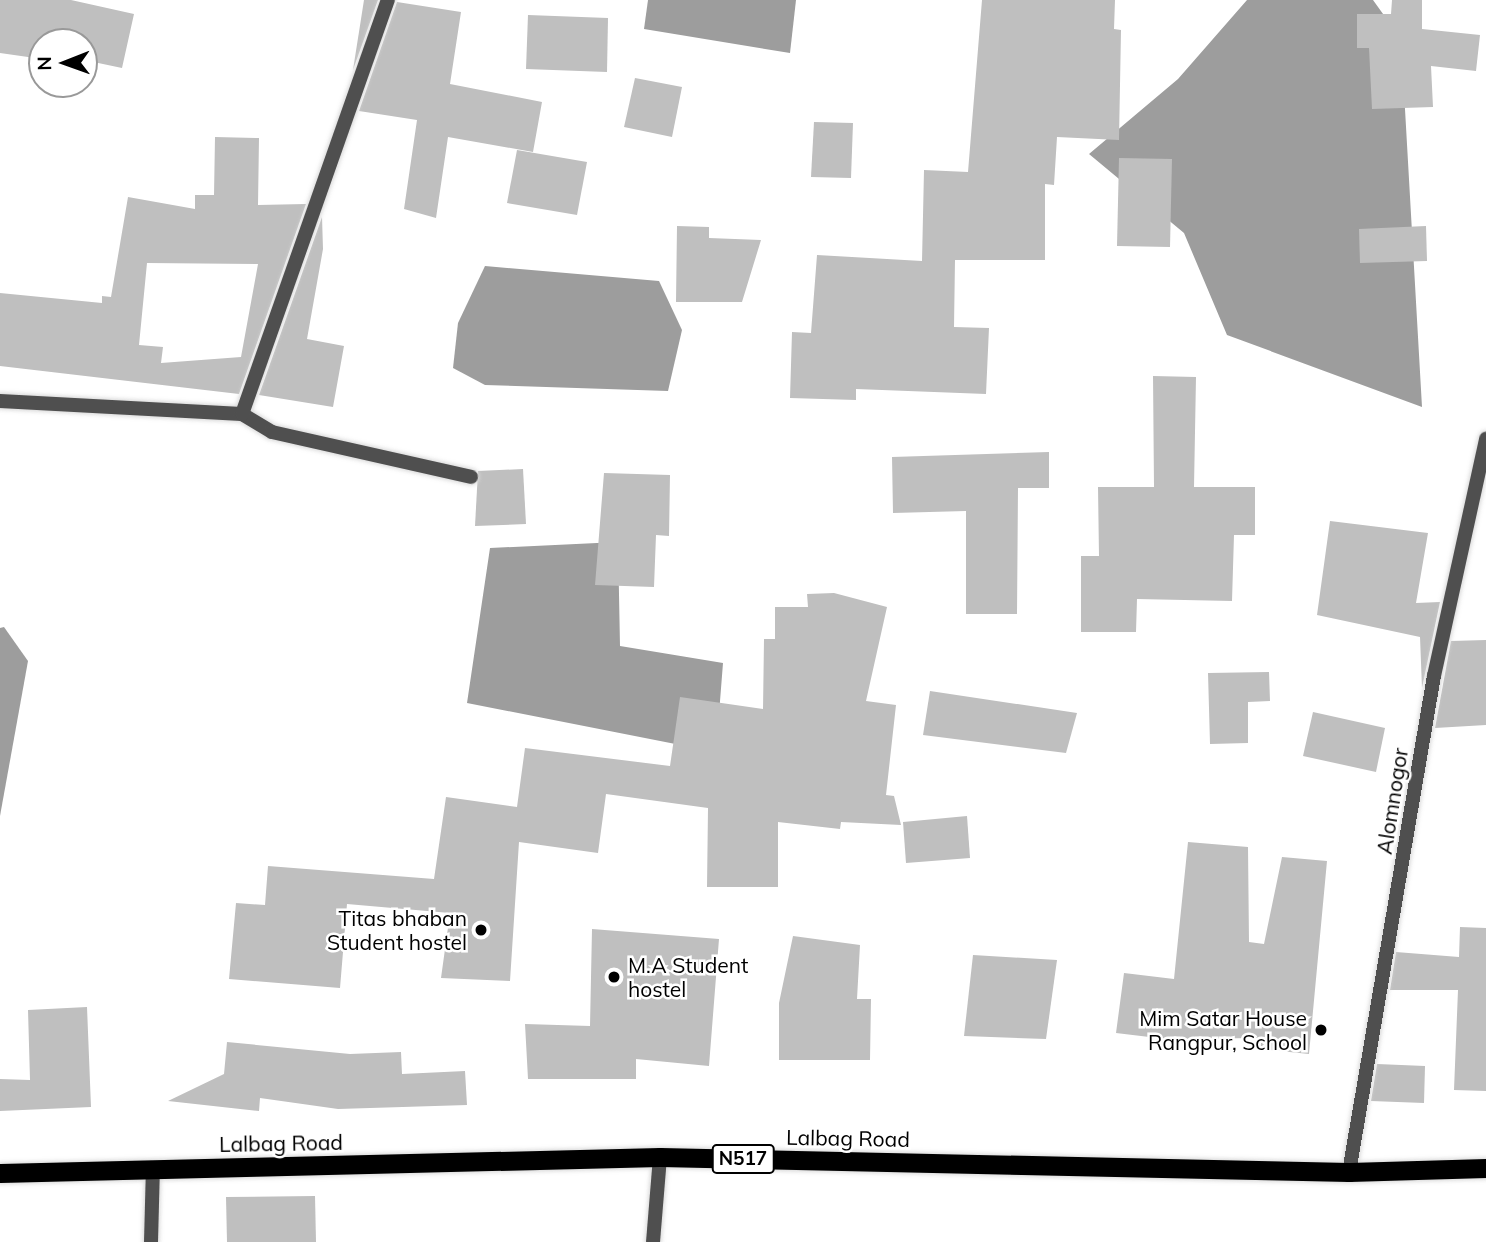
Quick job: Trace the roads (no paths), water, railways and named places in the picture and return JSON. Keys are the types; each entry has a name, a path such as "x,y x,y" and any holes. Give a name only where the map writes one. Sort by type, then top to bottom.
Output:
{"highway":[{"name":"Lalbag Road","path":"0,1173 660,1157 1349,1172 1486,1168"}],"street":[{"path":"242,414 388,0"},
{"path":"0,401 242,414 272,432 471,477"},
{"name":"Alomnogor","path":"1349,1172 1434,676 1486,439"},
{"path":"653,1242 660,1157"},
{"path":"151,1242 153,1168"}],"place":[{"name":"Titas bhaban Student hostel","path":"481,930"},
{"name":"M.A Student hostel","path":"614,977"},
{"name":"Mim Satar House Rangpur, School","path":"1321,1030"}]}
